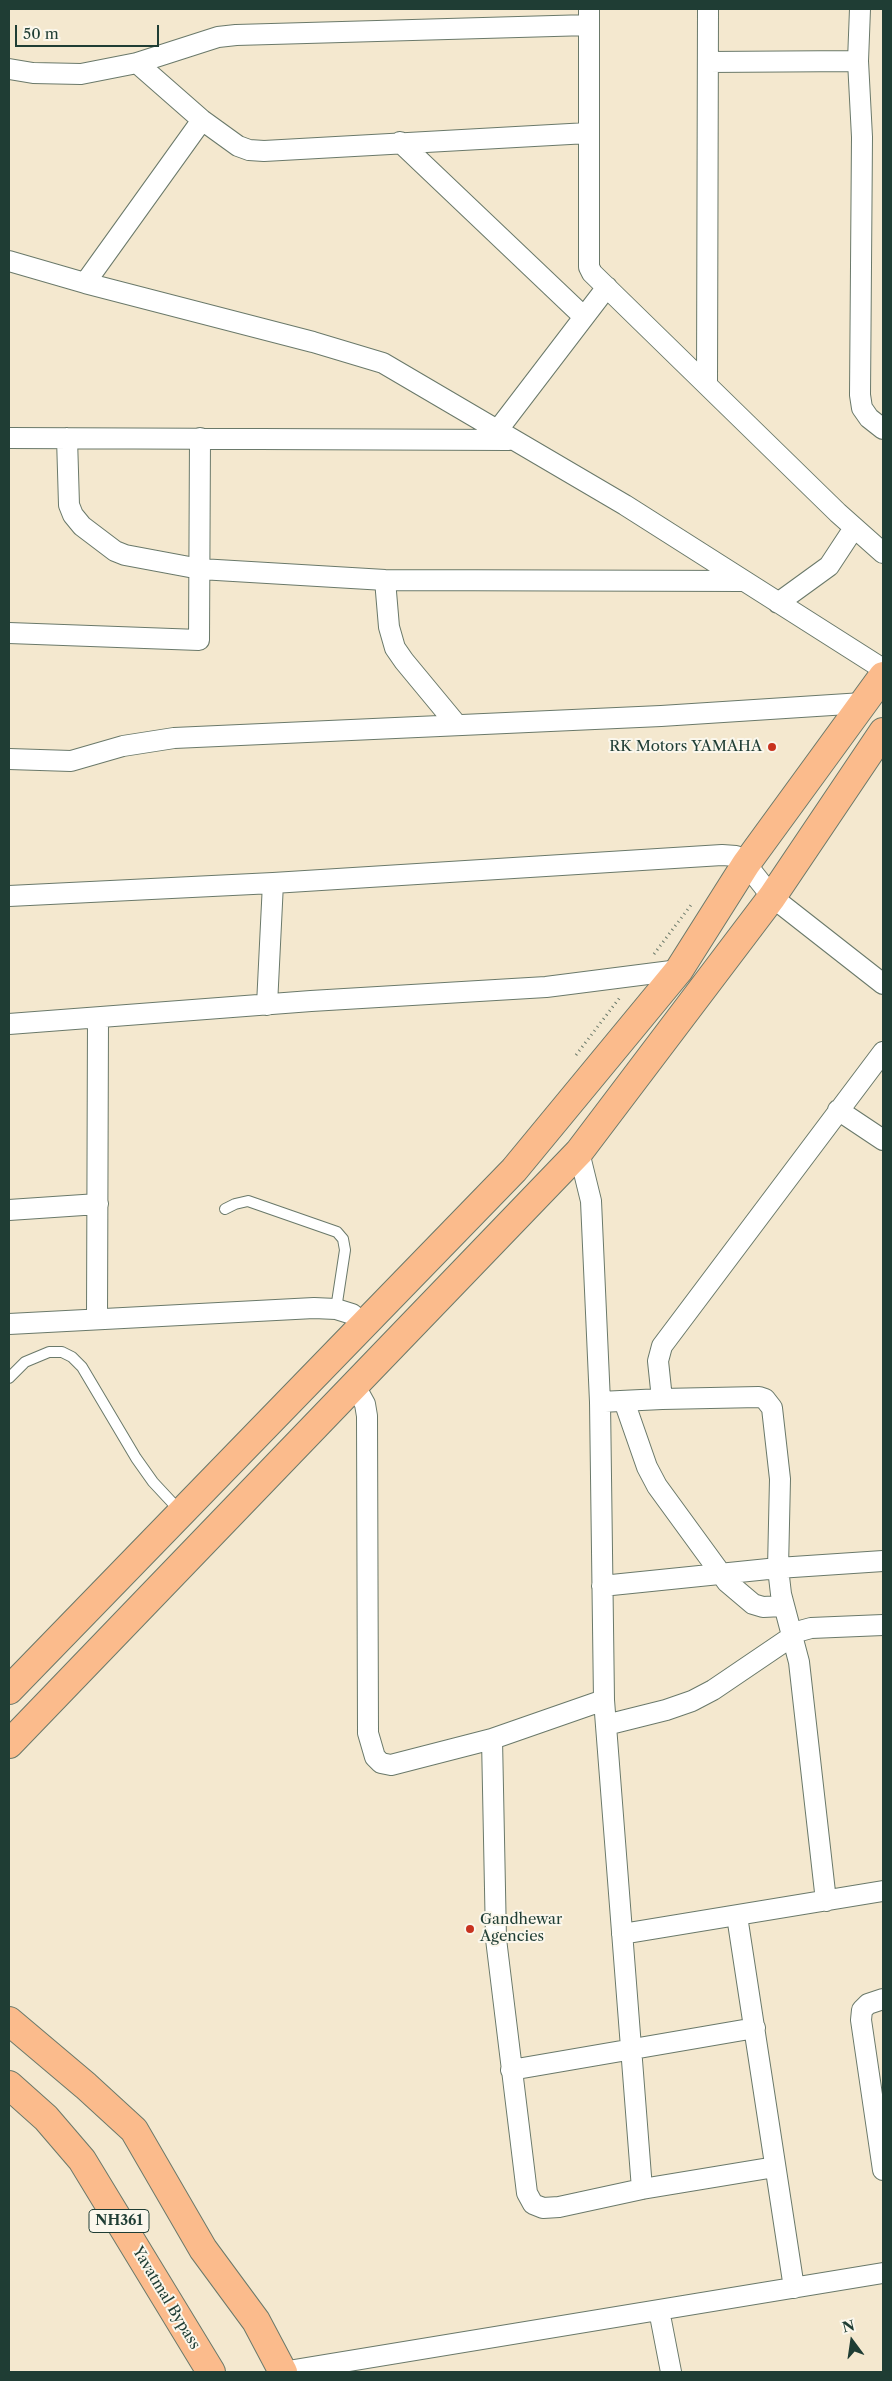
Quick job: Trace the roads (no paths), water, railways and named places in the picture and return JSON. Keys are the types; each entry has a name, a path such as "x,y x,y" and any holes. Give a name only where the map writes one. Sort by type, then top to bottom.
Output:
{"main road":[{"path":"9,1690 514,1170 679,970 746,864 883,676"},
{"path":"9,1744 579,1152 772,897 883,732"},
{"path":"9,2021 86,2086 134,2130 203,2249 256,2321 283,2372"},
{"name":"Yavatmal Bypass","path":"9,2086 46,2118 82,2160 211,2372"}],"street":[{"path":"707,385 708,9"},
{"path":"860,9 858,61 862,137 860,394 862,408 869,418 883,429"},
{"path":"9,69 33,73 81,74 138,63 218,37 236,35 589,17 589,267 592,273 854,528 883,552"},
{"path":"708,62 858,61"},
{"path":"138,63 202,120 238,146 249,150 264,151 588,133"},
{"path":"86,283 202,120"},
{"path":"400,142 584,317"},
{"path":"9,261 313,342 383,363 625,505 883,669"},
{"path":"504,435 606,287"},
{"path":"9,438 504,435"},
{"path":"67,438 69,505 73,515 82,526 115,551 200,569 385,580 744,581"},
{"path":"9,633 199,640 200,438"},
{"path":"778,603 829,566 854,528"},
{"path":"385,580 389,627 395,648 456,725"},
{"path":"9,759 71,760 123,746 174,738 661,716 864,703"},
{"path":"9,896 273,883 722,855 736,856 746,864 772,897 883,984"},
{"path":"267,1005 273,883"},
{"path":"9,1024 546,987 679,970"},
{"path":"97,1318 98,1018"},
{"path":"662,1399 658,1361 662,1346 883,1052"},
{"path":"838,1110 883,1140"},
{"path":"579,1152 591,1201 600,1402 604,1700 642,2189"},
{"path":"9,1210 98,1204"},
{"path":"9,1324 314,1308 336,1309 352,1314 364,1324"},
{"path":"354,1384 365,1404 366,1416 370,1745 375,1756 381,1763 391,1765 492,1739 604,1700"},
{"path":"600,1402 759,1397 765,1399 772,1408 780,1479 778,1568 783,1606 799,1662 826,1901"},
{"path":"624,1401 647,1467 657,1486 720,1573 727,1582 753,1604 763,1607 783,1606"},
{"path":"602,1586 720,1573 883,1561"},
{"path":"606,1725 692,1702 713,1690 792,1635 811,1628 883,1625"},
{"path":"492,1739 496,1939 527,2193 533,2204 543,2208 559,2207 642,2189 776,2167"},
{"path":"622,1934 883,1891"},
{"path":"737,1916 794,2288"},
{"path":"883,1999 868,2004 862,2010 861,2020 879,2109 883,2170"},
{"path":"512,2070 755,2028"},
{"path":"283,2372 883,2273"},
{"path":"659,2310 671,2372"}],"lane":[{"path":"225,1209 248,1201 337,1232 343,1240 345,1250 336,1309"},
{"path":"9,1378 25,1362 37,1356 49,1352 62,1352 72,1357 82,1367 136,1458 153,1482 181,1513"}],"place":[{"name":"RK Motors YAMAHA","path":"772,747"},
{"name":"Gandhewar Agencies","path":"470,1929"}]}
